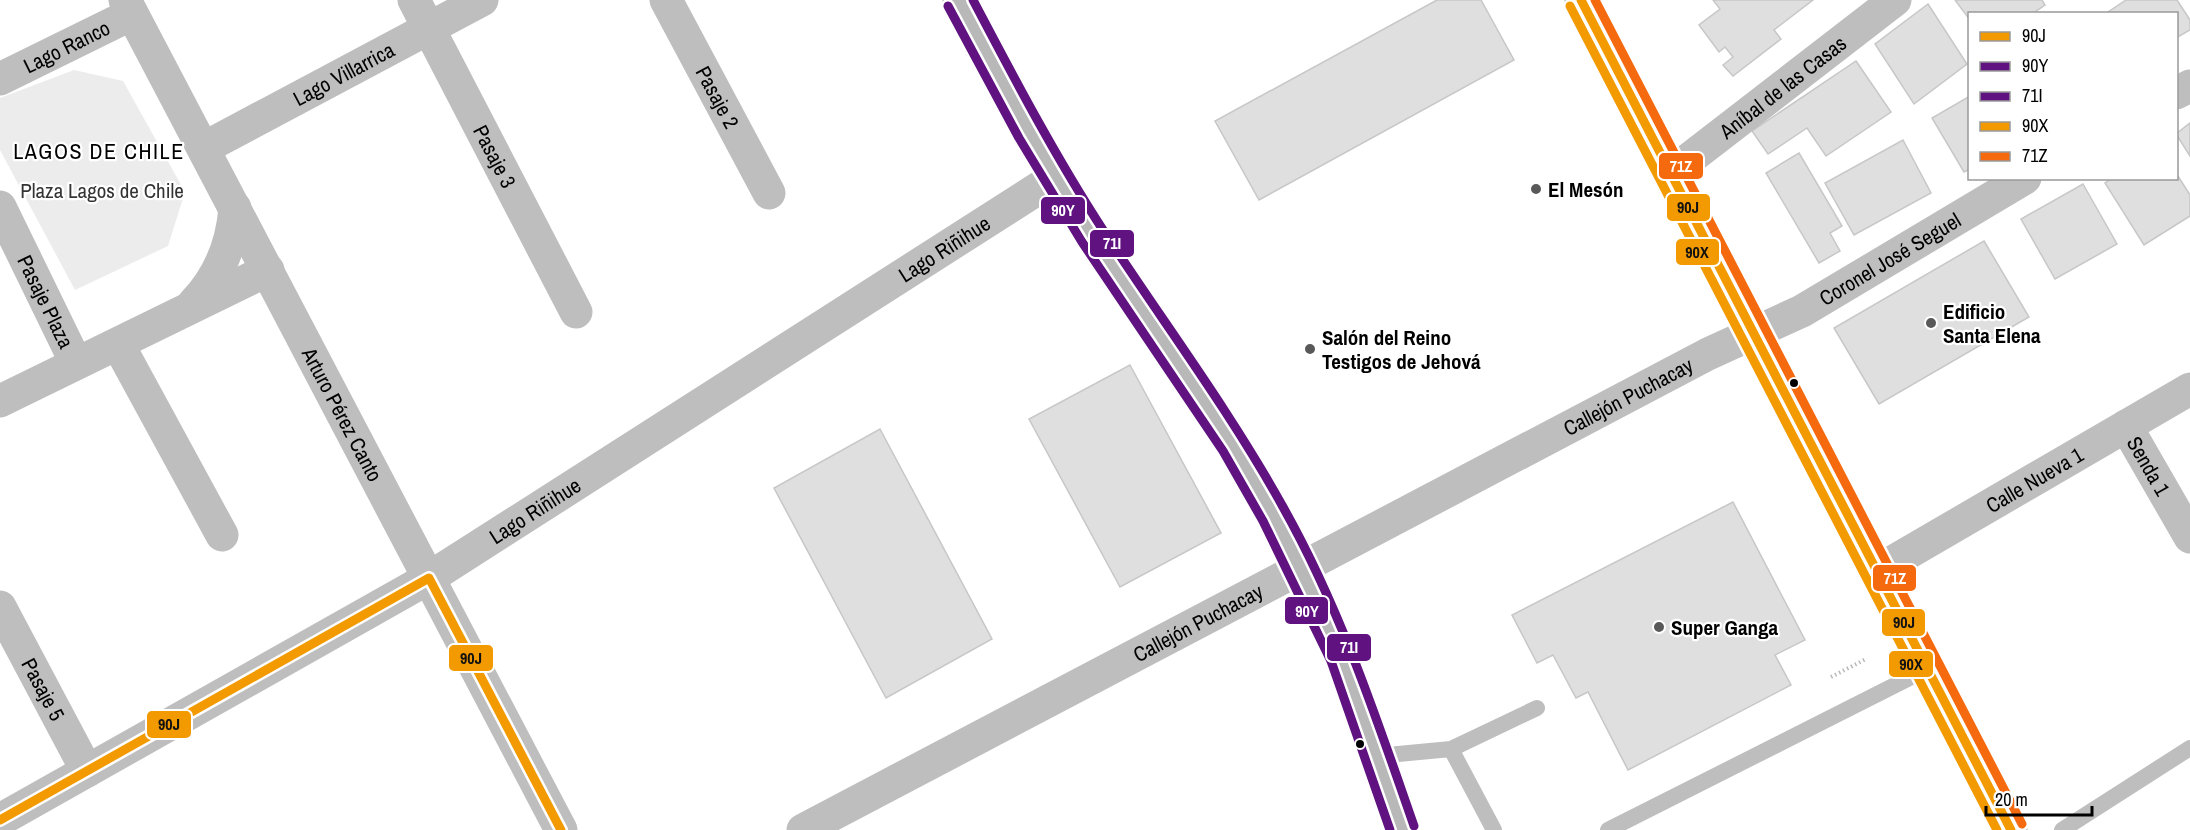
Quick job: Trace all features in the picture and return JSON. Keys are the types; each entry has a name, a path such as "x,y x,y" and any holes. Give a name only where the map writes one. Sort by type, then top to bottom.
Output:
{"main road":[{"path":"959,0 1017,112 1056,177 1233,446 1301,568 1342,656 1400,829"},
{"path":"1581,0 2011,830"}],"street":[{"name":"Lago Villarrica","path":"204,148 422,14 482,0"},
{"name":"Pasaje 2","path":"666,0 769,193"},
{"name":"Aníbal de las Casas","path":"1671,173 1895,0"},
{"name":"Lago Ranco","path":"0,79 128,7"},
{"name":"Arturo Pérez Canto","path":"128,7 561,830"},
{"name":"Pasaje 3","path":"422,14 576,312"},
{"name":"Lago Riñihue","path":"0,820 429,578 1056,177"},
{"name":"Coronel José Seguel","path":"1753,333 1819,302 2022,180"},
{"name":"Pasaje Plaza","path":"0,207 76,363"},
{"path":"189,309 214,279 223,262 234,227 235,208"},
{"path":"0,401 268,270"},
{"name":"Callejón Puchacay","path":"803,830 1708,354 1753,333"},
{"path":"118,344 222,535"},
{"name":"Calle Nueva 1","path":"1876,571 2190,388"},
{"name":"Senda 1","path":"2126,426 2190,537"},
{"name":"Pasaje 5","path":"0,607 87,771"}],"lane":[{"path":"1608,830 1927,669"},
{"path":"1377,756 1451,749 1537,708"},
{"path":"2062,830 2190,748"},
{"path":"1451,749 1494,830"}],"path":[{"path":"1832,677 1866,659"}],"green space":[{"name":"Plaza Lagos de Chile","path":"74,70 123,81 185,192 168,246 75,290 0,150 0,98"}],"building":[{"path":"1437,0 1481,0 1514,60 1259,200 1215,121"},
{"path":"1713,0 1813,0 1774,30 1781,39 1733,76 1723,65 1733,57 1725,47 1719,52 1699,25 1720,9"},
{"path":"1955,0 2042,0 2045,5 2035,12 1968,12 1968,17"},
{"path":"2126,0 2177,0 2190,20 2190,30 2178,37 2178,12 2108,12"},
{"path":"1928,4 1967,64 1914,104 1875,44"},
{"path":"1856,61 1891,112 1826,156 1807,128 1768,154 1752,131"},
{"path":"1968,97 1968,170 1964,172 1932,118"},
{"path":"2190,123 2190,156 2178,137 2178,132"},
{"path":"1903,140 1931,193 1854,235 1825,183"},
{"path":"1799,153 1842,226 1830,233 1840,251 1819,263 1766,173"},
{"path":"2178,176 2190,195 2190,216 2144,245 2105,183 2109,180 2178,180"},
{"path":"2083,184 2117,244 2055,279 2021,219"},
{"name":"Edificio Santa Elena","path":"1984,241 2029,317 1879,404 1834,328"},
{"path":"1130,365 1221,533 1120,587 1029,419"},
{"path":"880,429 992,639 886,698 774,488"},
{"name":"Super Ganga","path":"1733,502 1805,640 1775,655 1791,685 1628,770 1588,692 1576,698 1553,655 1537,663 1512,615"}],"transit line":[{"name":"71I","path":"973,0 1035,116 1085,202 1241,436 1283,507 1322,584 1356,664 1414,826"},
{"name":"90J","path":"1581,0 2011,830"},
{"name":"71Z","path":"1595,0 2022,824"},
{"name":"90Y","path":"948,6 1019,138 1082,242 1223,451 1263,521 1331,661 1390,830"},
{"name":"90X","path":"1570,6 1997,830"},
{"name":"90J","path":"0,820 429,578 561,830"}],"place":[{"name":"El Mesón","path":"1536,189"},
{"name":"Edificio Santa Elena","path":"1931,323"},
{"name":"Salón del Reino Testigos de Jehová","path":"1310,349"},
{"name":"Super Ganga","path":"1659,627"}],"district":[{"name":"LAGOS DE CHILE","path":"99,151"}]}
